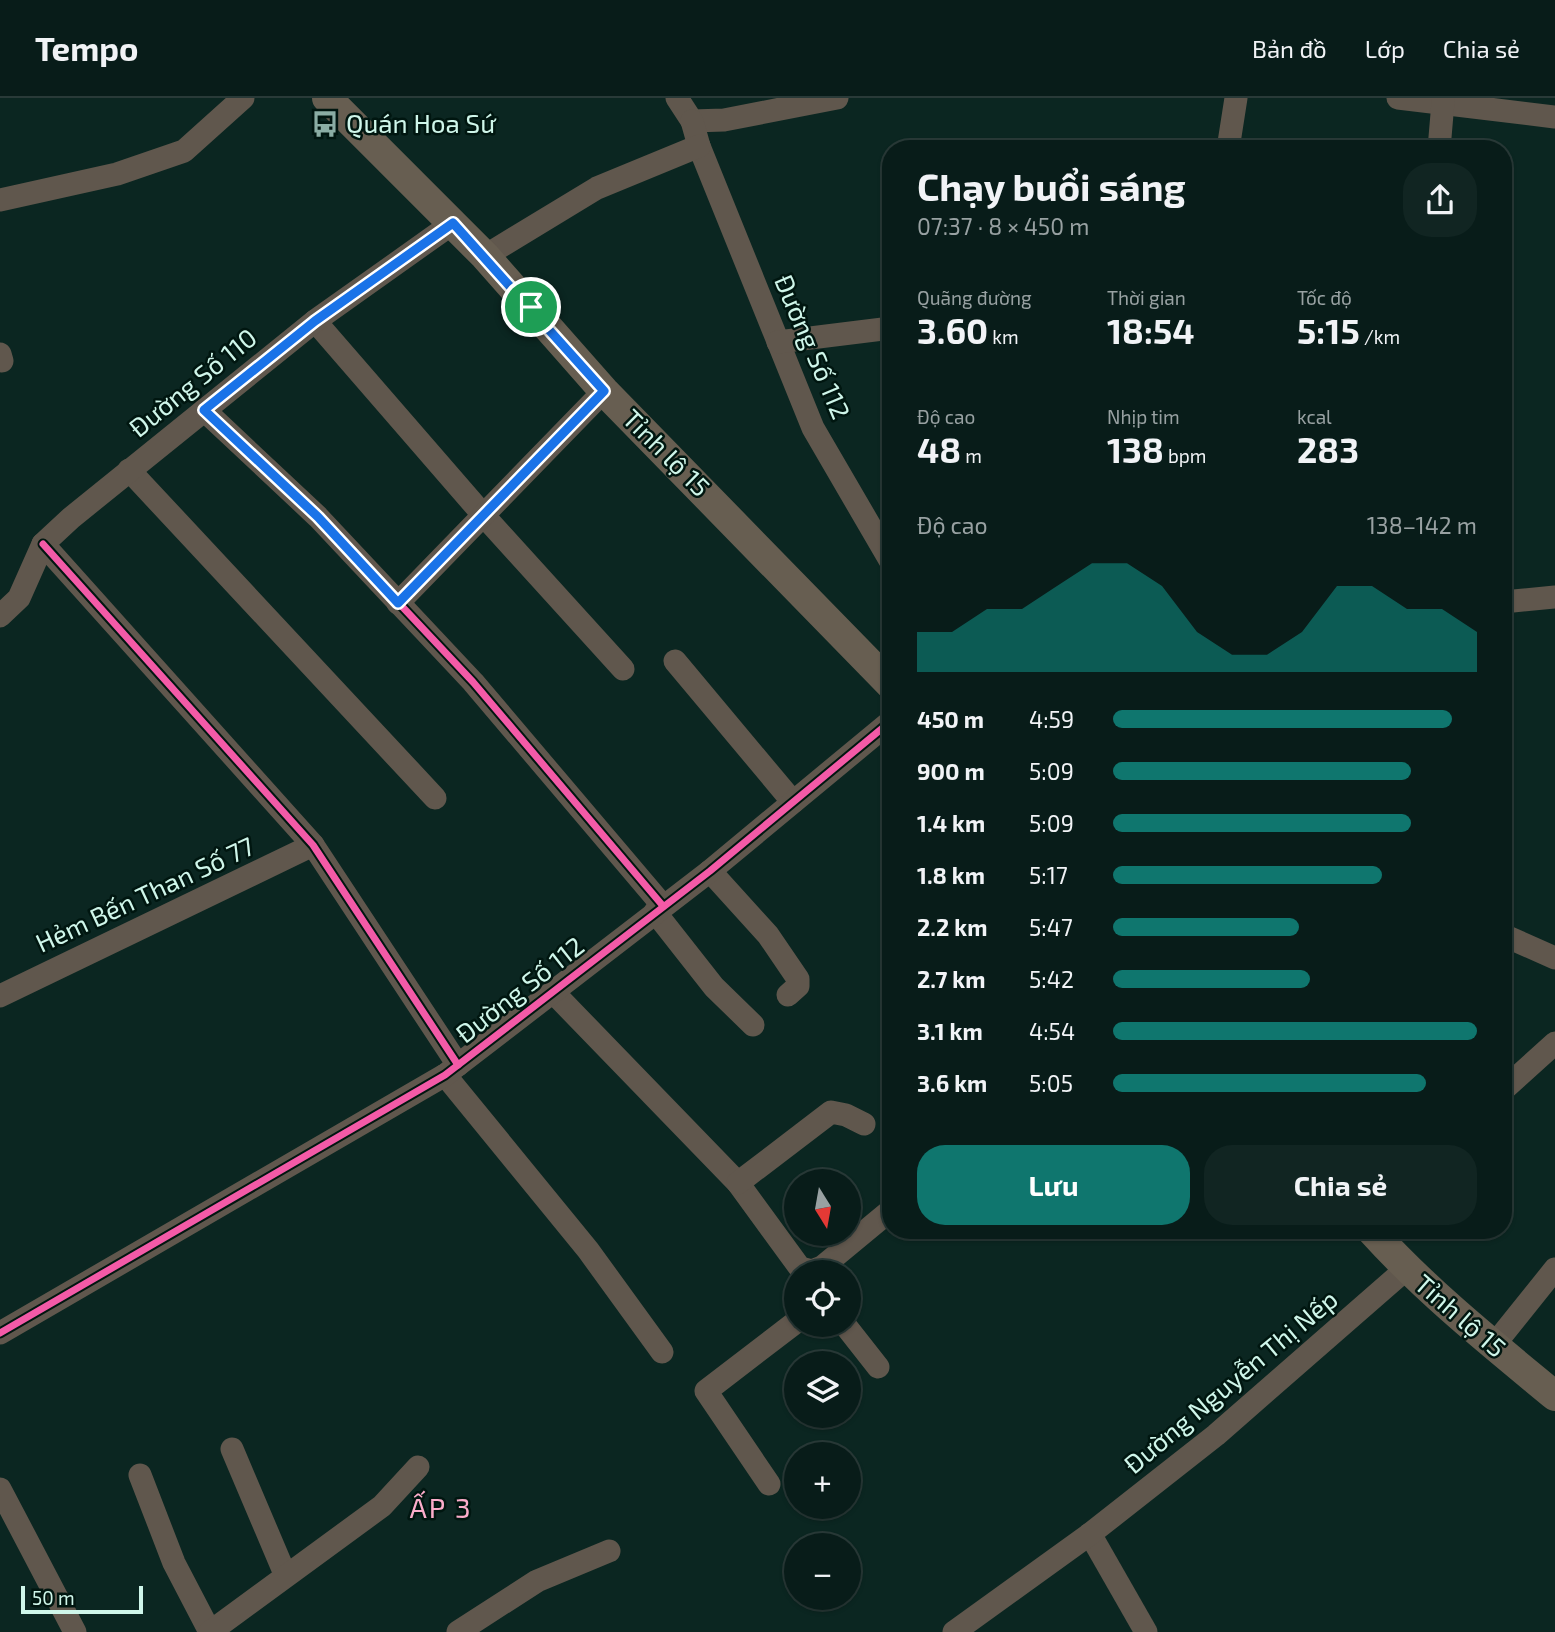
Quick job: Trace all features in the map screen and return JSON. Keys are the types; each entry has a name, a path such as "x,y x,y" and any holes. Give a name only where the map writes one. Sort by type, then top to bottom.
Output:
{"main road":[{"name":"Tỉnh lộ 15","path":"327,98 485,256 604,391 882,676"},
{"name":"Tỉnh lộ 15","path":"1379,1239 1406,1269 1555,1396"}],"street":[{"path":"0,200 117,174 184,151 243,98"},
{"name":"Đường Số 112","path":"677,98 692,121 699,146 813,428 882,547"},
{"path":"692,121 724,120 836,98"},
{"path":"1229,140 1236,98"},
{"path":"1398,98 1555,117"},
{"path":"1440,140 1443,103"},
{"path":"485,256 597,188 699,146"},
{"name":"Đường Số 110","path":"0,616 19,598 43,544 315,321 453,223"},
{"path":"315,321 485,517 623,669"},
{"path":"778,342 882,329"},
{"path":"398,603 485,517 604,391"},
{"path":"204,410 318,517 473,682 659,909 714,987 753,1026"},
{"path":"130,470 435,798"},
{"path":"43,544 313,845 452,1070 662,1352"},
{"path":"1512,601 1555,597"},
{"path":"675,661 793,802"},
{"name":"Đường Số 112","path":"0,1333 452,1070 710,871 882,728"},
{"name":"Hẻm Bến Than Số 77","path":"0,996 313,845"},
{"path":"710,871 768,935 798,979 798,986 788,995"},
{"path":"1512,939 1555,958"},
{"path":"553,992 738,1183 795,1260"},
{"path":"1512,1082 1555,1043"},
{"path":"738,1183 831,1112 846,1115 863,1125"},
{"path":"830,1260 882,1217"},
{"name":"Đường Nguyễn Thị Nếp","path":"954,1632 1090,1534 1216,1435 1406,1269"},
{"path":"1494,1345 1555,1269"},
{"path":"769,1483 706,1391 784,1331"},
{"path":"854,1337 878,1367"},
{"path":"232,1449 285,1574"},
{"path":"140,1475 174,1563 210,1632 285,1574 382,1506 418,1467"},
{"path":"0,1489 75,1632"},
{"path":"1090,1534 1146,1632"},
{"path":"458,1632 537,1581 609,1551"}],"cycle path":[{"path":"204,410 318,517 473,682 663,906"},
{"path":"43,544 313,845 458,1065"},
{"path":"0,1333 445,1075 710,871 882,728"}],"place":[{"name":"Quán Hoa Sứ","path":"325,124"}],"district":[{"name":"ẤP 3","path":"441,1508"}],"route":[{"path":"453,223 531,307 604,391 485,517 398,603 318,517 204,410 315,321 453,223"}]}
